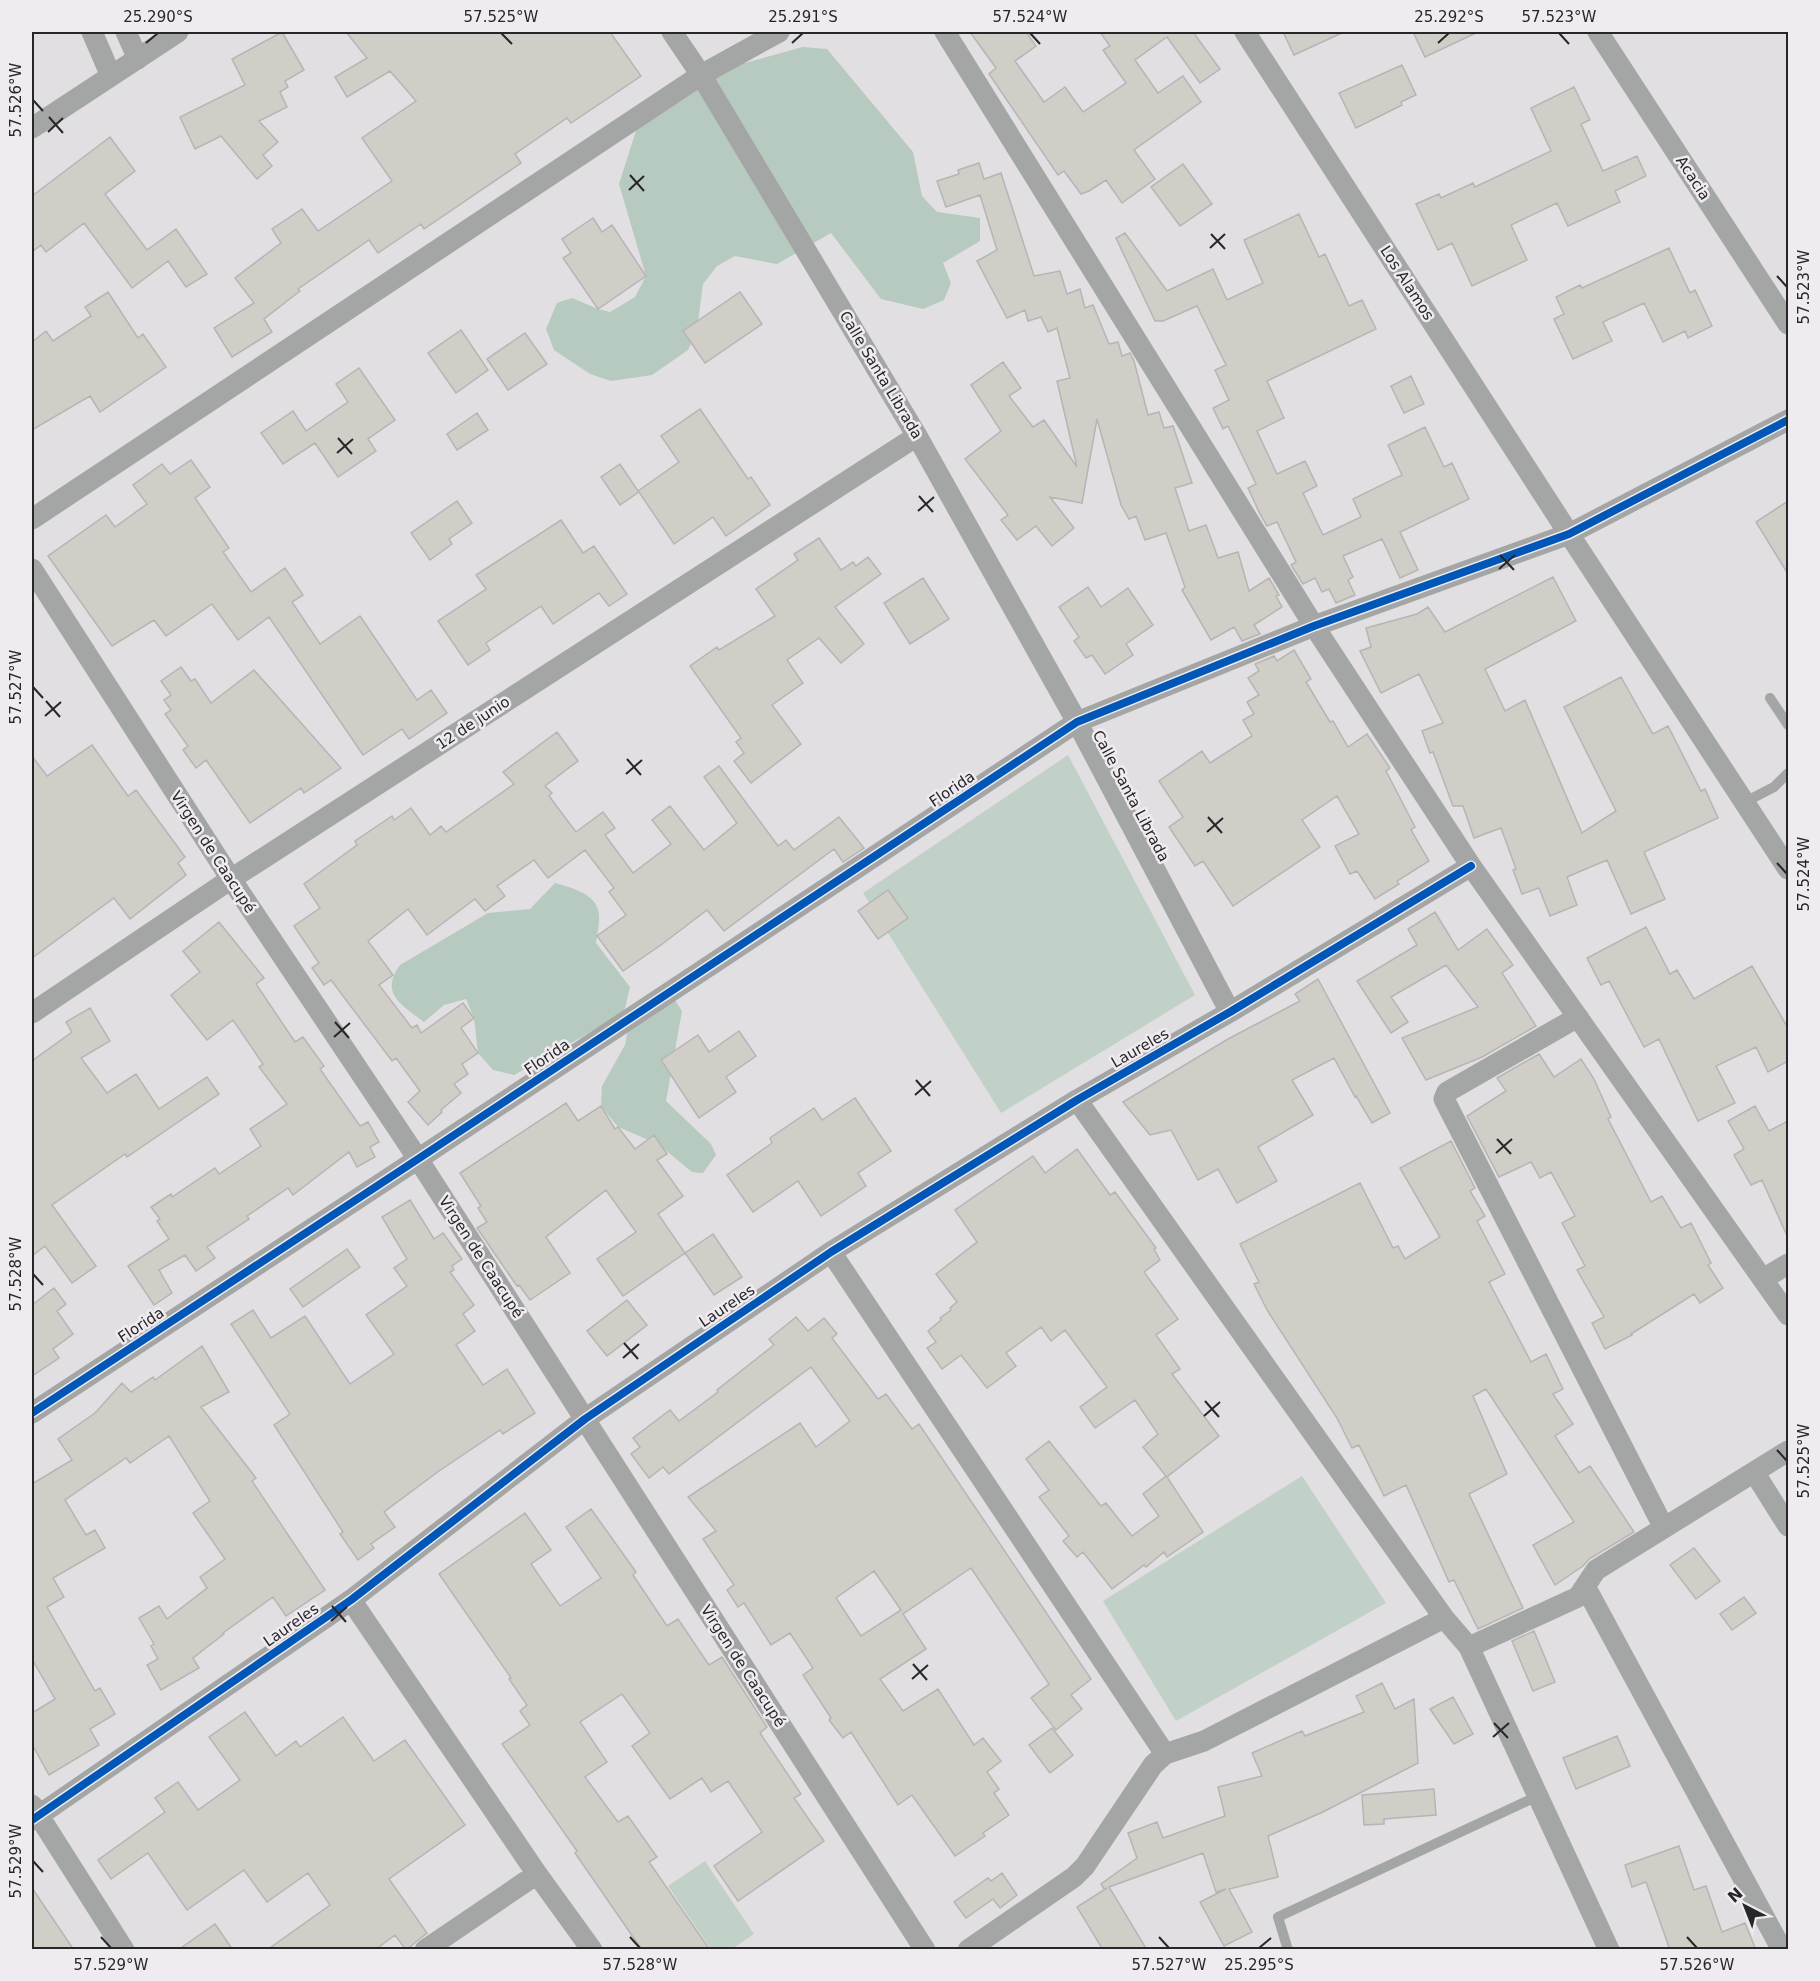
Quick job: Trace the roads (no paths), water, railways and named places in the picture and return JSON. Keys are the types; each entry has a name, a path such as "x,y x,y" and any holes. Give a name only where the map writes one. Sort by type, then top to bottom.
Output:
{"street":[{"path":"92,32 111,76"},
{"path":"126,32 138,59"},
{"path":"32,128 178,32"},
{"name":"Calle Santa Librada","path":"672,32 701,75 917,436 1077,722 1230,1012"},
{"path":"32,519 701,75 779,32"},
{"path":"945,32 1314,626 1471,866 1788,1315"},
{"name":"Los Alamos","path":"1245,32 1788,870"},
{"name":"Acacia","path":"1598,32 1788,324"},
{"name":"Florida","path":"32,1413 1077,722 1314,626 1569,534 1788,420"},
{"name":"12 de junio","path":"32,1013 231,879 917,436"},
{"name":"Virgen de Caacupé","path":"32,569 231,879 418,1159 925,1950"},
{"name":"Laureles","path":"34,1814 351,1600 585,1419 831,1252 1077,1100 1230,1012 1471,866"},
{"path":"1578,1017 1447,1092 1444,1099 1664,1528"},
{"path":"1077,1100 1444,1618 1469,1647 1609,1950"},
{"path":"831,1252 1165,1754"},
{"path":"1763,1279 1788,1264"},
{"path":"1469,1647 1578,1597 1596,1570 1788,1451"},
{"path":"1754,1472 1788,1526"},
{"path":"1586,1588 1782,1950"},
{"path":"351,1600 537,1874 592,1950"},
{"path":"968,1950 1074,1877 1085,1866 1152,1765 1165,1754 1204,1741 1444,1618"},
{"path":"34,1814 124,1950"},
{"path":"425,1950 537,1874"}],"lane":[{"path":"1770,698 1788,725"},
{"path":"1744,802 1774,787 1788,773"},
{"path":"1287,1950 1278,1917 1538,1796"}]}
